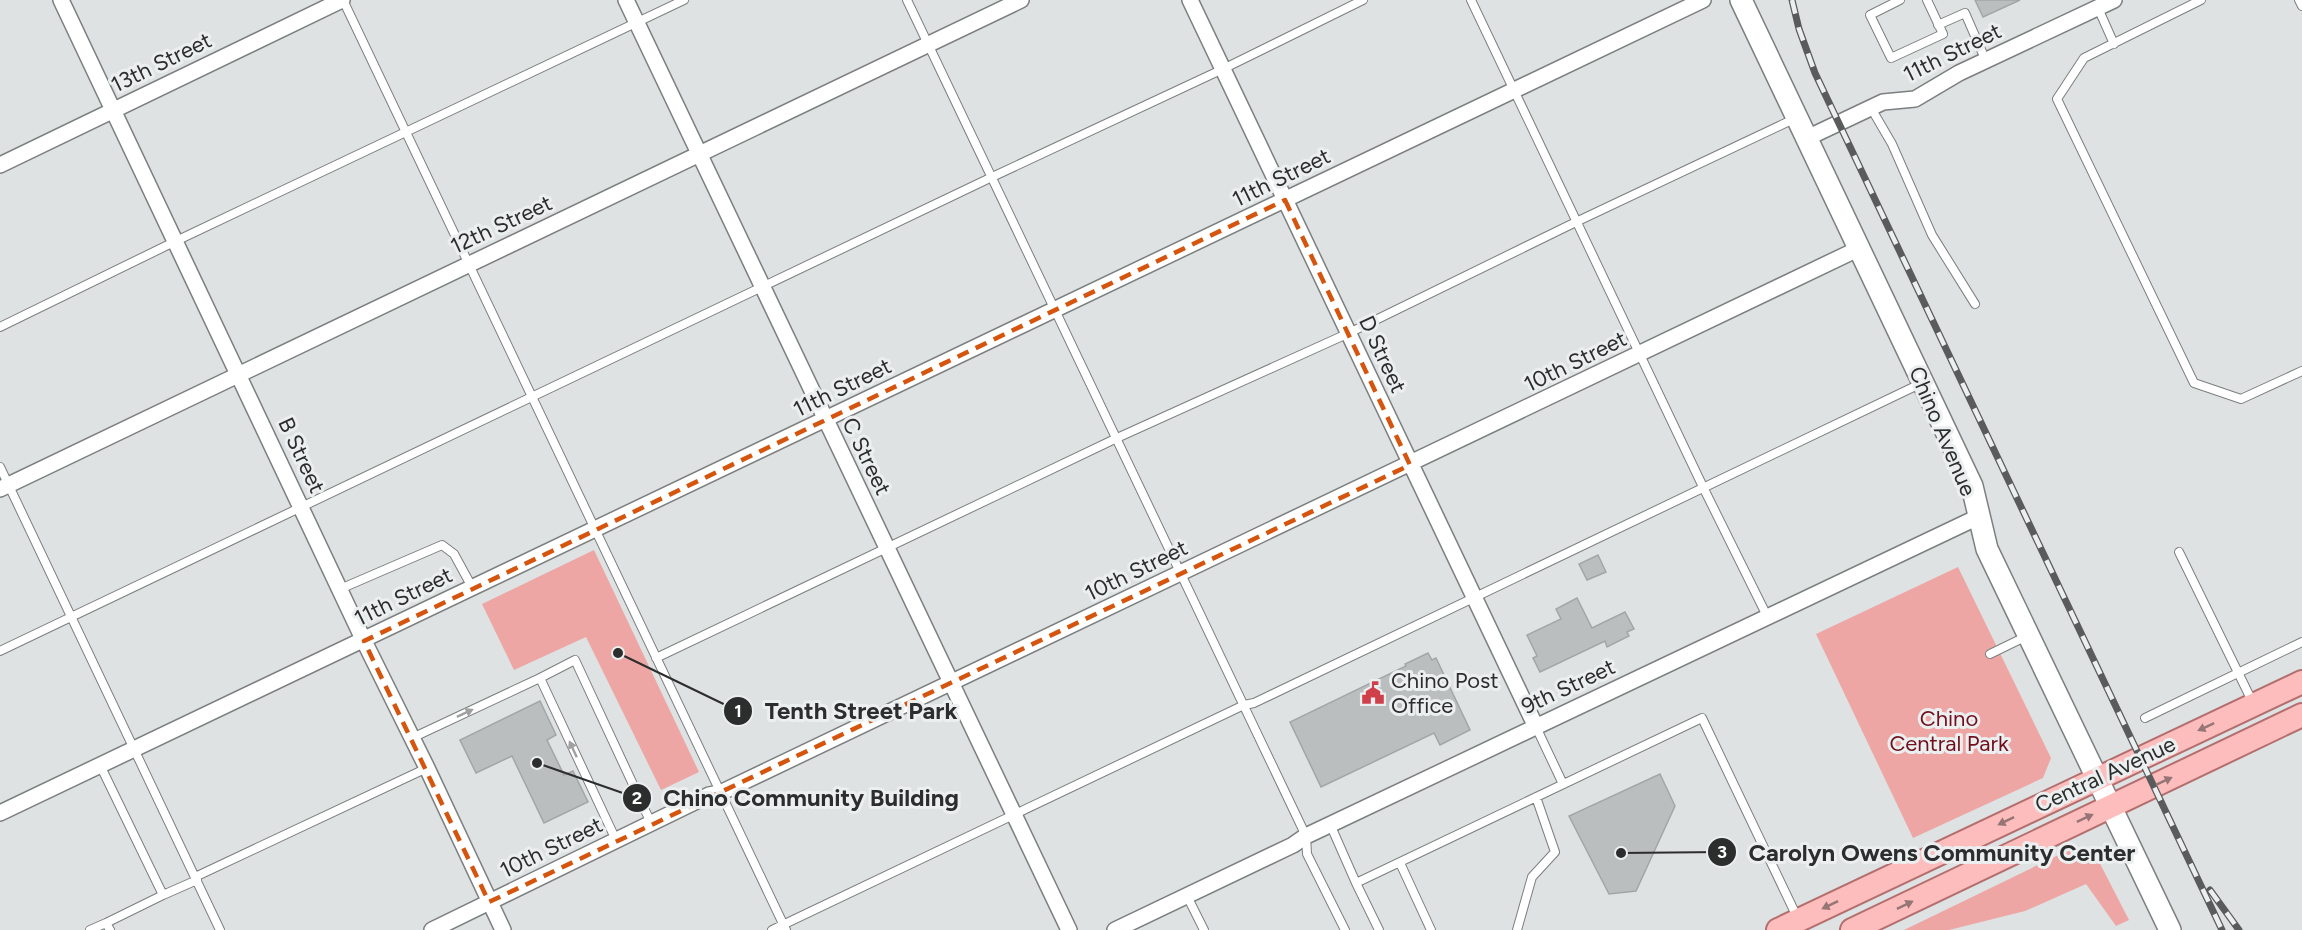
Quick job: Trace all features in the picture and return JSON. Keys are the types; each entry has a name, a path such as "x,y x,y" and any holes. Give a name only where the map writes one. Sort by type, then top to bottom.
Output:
{"main road":[{"name":"Chino Avenue","path":"1741,0 1971,486 1987,549 2170,930"},
{"name":"Central Avenue","path":"1778,930 2097,777 2302,682"},
{"name":"Central Avenue","path":"1852,930 2302,715"}],"street":[{"name":"B Street","path":"61,0 503,930"},
{"name":"13th Street","path":"0,165 342,0"},
{"name":"C Street","path":"626,0 1069,930"},
{"name":"12th Street","path":"4,487 1021,0"},
{"name":"D Street","path":"1190,0 1536,727"},
{"name":"11th Street","path":"0,813 1703,0"},
{"name":"11th Street","path":"1807,138 1883,102 1915,99 1959,73 2114,0"},
{"name":"10th Street","path":"432,930 709,795 720,793 951,684 1860,248"},
{"name":"9th Street","path":"1115,930 1293,845 1330,824 1978,517"}],"lane":[{"path":"342,0 784,927"},
{"path":"0,327 684,0"},
{"path":"907,0 1306,836 1307,854 1345,930"},
{"path":"0,651 1223,69 1363,0"},
{"path":"1471,0 1767,616"},
{"path":"1900,0 1870,15 1891,58 1943,34 1927,0"},
{"path":"2201,0 2084,58 2056,99 2194,383 2241,399 2302,371"},
{"path":"2299,0 2302,6"},
{"path":"2098,8 2114,44"},
{"path":"1938,25 1965,13 1986,61"},
{"path":"1871,108 1892,144 1932,235 1975,304"},
{"path":"656,658 1117,438 1349,333 1578,221 1797,118"},
{"path":"772,930 784,927 1244,705 1254,703 1474,596 1704,489 1923,382"},
{"path":"0,467 4,487 72,617 220,930"},
{"path":"340,589 442,545 454,555 472,587"},
{"path":"2179,552 2253,705"},
{"path":"1990,654 2029,635"},
{"path":"2145,718 2302,642"},
{"path":"412,738 575,660 651,823"},
{"path":"540,678 616,840"},
{"path":"1356,883 1702,718 1799,920"},
{"path":"1536,727 1563,784"},
{"path":"100,765 163,895"},
{"path":"90,930 108,926 163,895 427,768"},
{"path":"1517,930 1532,877 1555,852 1536,797"},
{"path":"1330,824 1379,930"},
{"path":"1400,862 1431,930"},
{"path":"1187,896 1204,930"}],"highlighted area":[{"path":"1285,200 1410,465 489,902 364,641"}],"green space":[{"path":"594,550 699,772 661,790 586,637 514,670 482,604"},
{"name":"Chino Central Park","path":"1958,567 2051,758 2043,778 1913,838 1816,634"},
{"path":"2075,847 2094,852 2129,920 2116,926 2086,884 2025,911 1949,930 1904,930"}],"building":[{"path":"1975,0 2020,0 1983,17"},
{"path":"1598,555 1606,572 1587,580 1579,564"},
{"path":"1577,598 1592,628 1625,612 1634,629 1627,632 1629,636 1607,647 1605,641 1540,672 1533,658 1537,656 1527,635 1561,619 1556,609"},
{"path":"1428,653 1432,660 1436,658 1470,730 1440,745 1434,733 1321,787 1290,722"},
{"path":"540,701 556,735 547,740 564,775 573,771 588,802 544,823 512,756 476,773 460,740"},
{"path":"1660,774 1675,806 1636,891 1609,894 1569,816"}],"railway":[{"path":"1792,0 1799,29 1815,73 2222,930"},
{"path":"2210,890 2239,930"}],"place":[{"name":"Tenth Street Park","path":"618,653"},
{"name":"Chino Post Office","path":"1373,693"},
{"name":"Chino Community Building","path":"537,763"},
{"name":"Carolyn Owens Community Center","path":"1621,853"}]}
